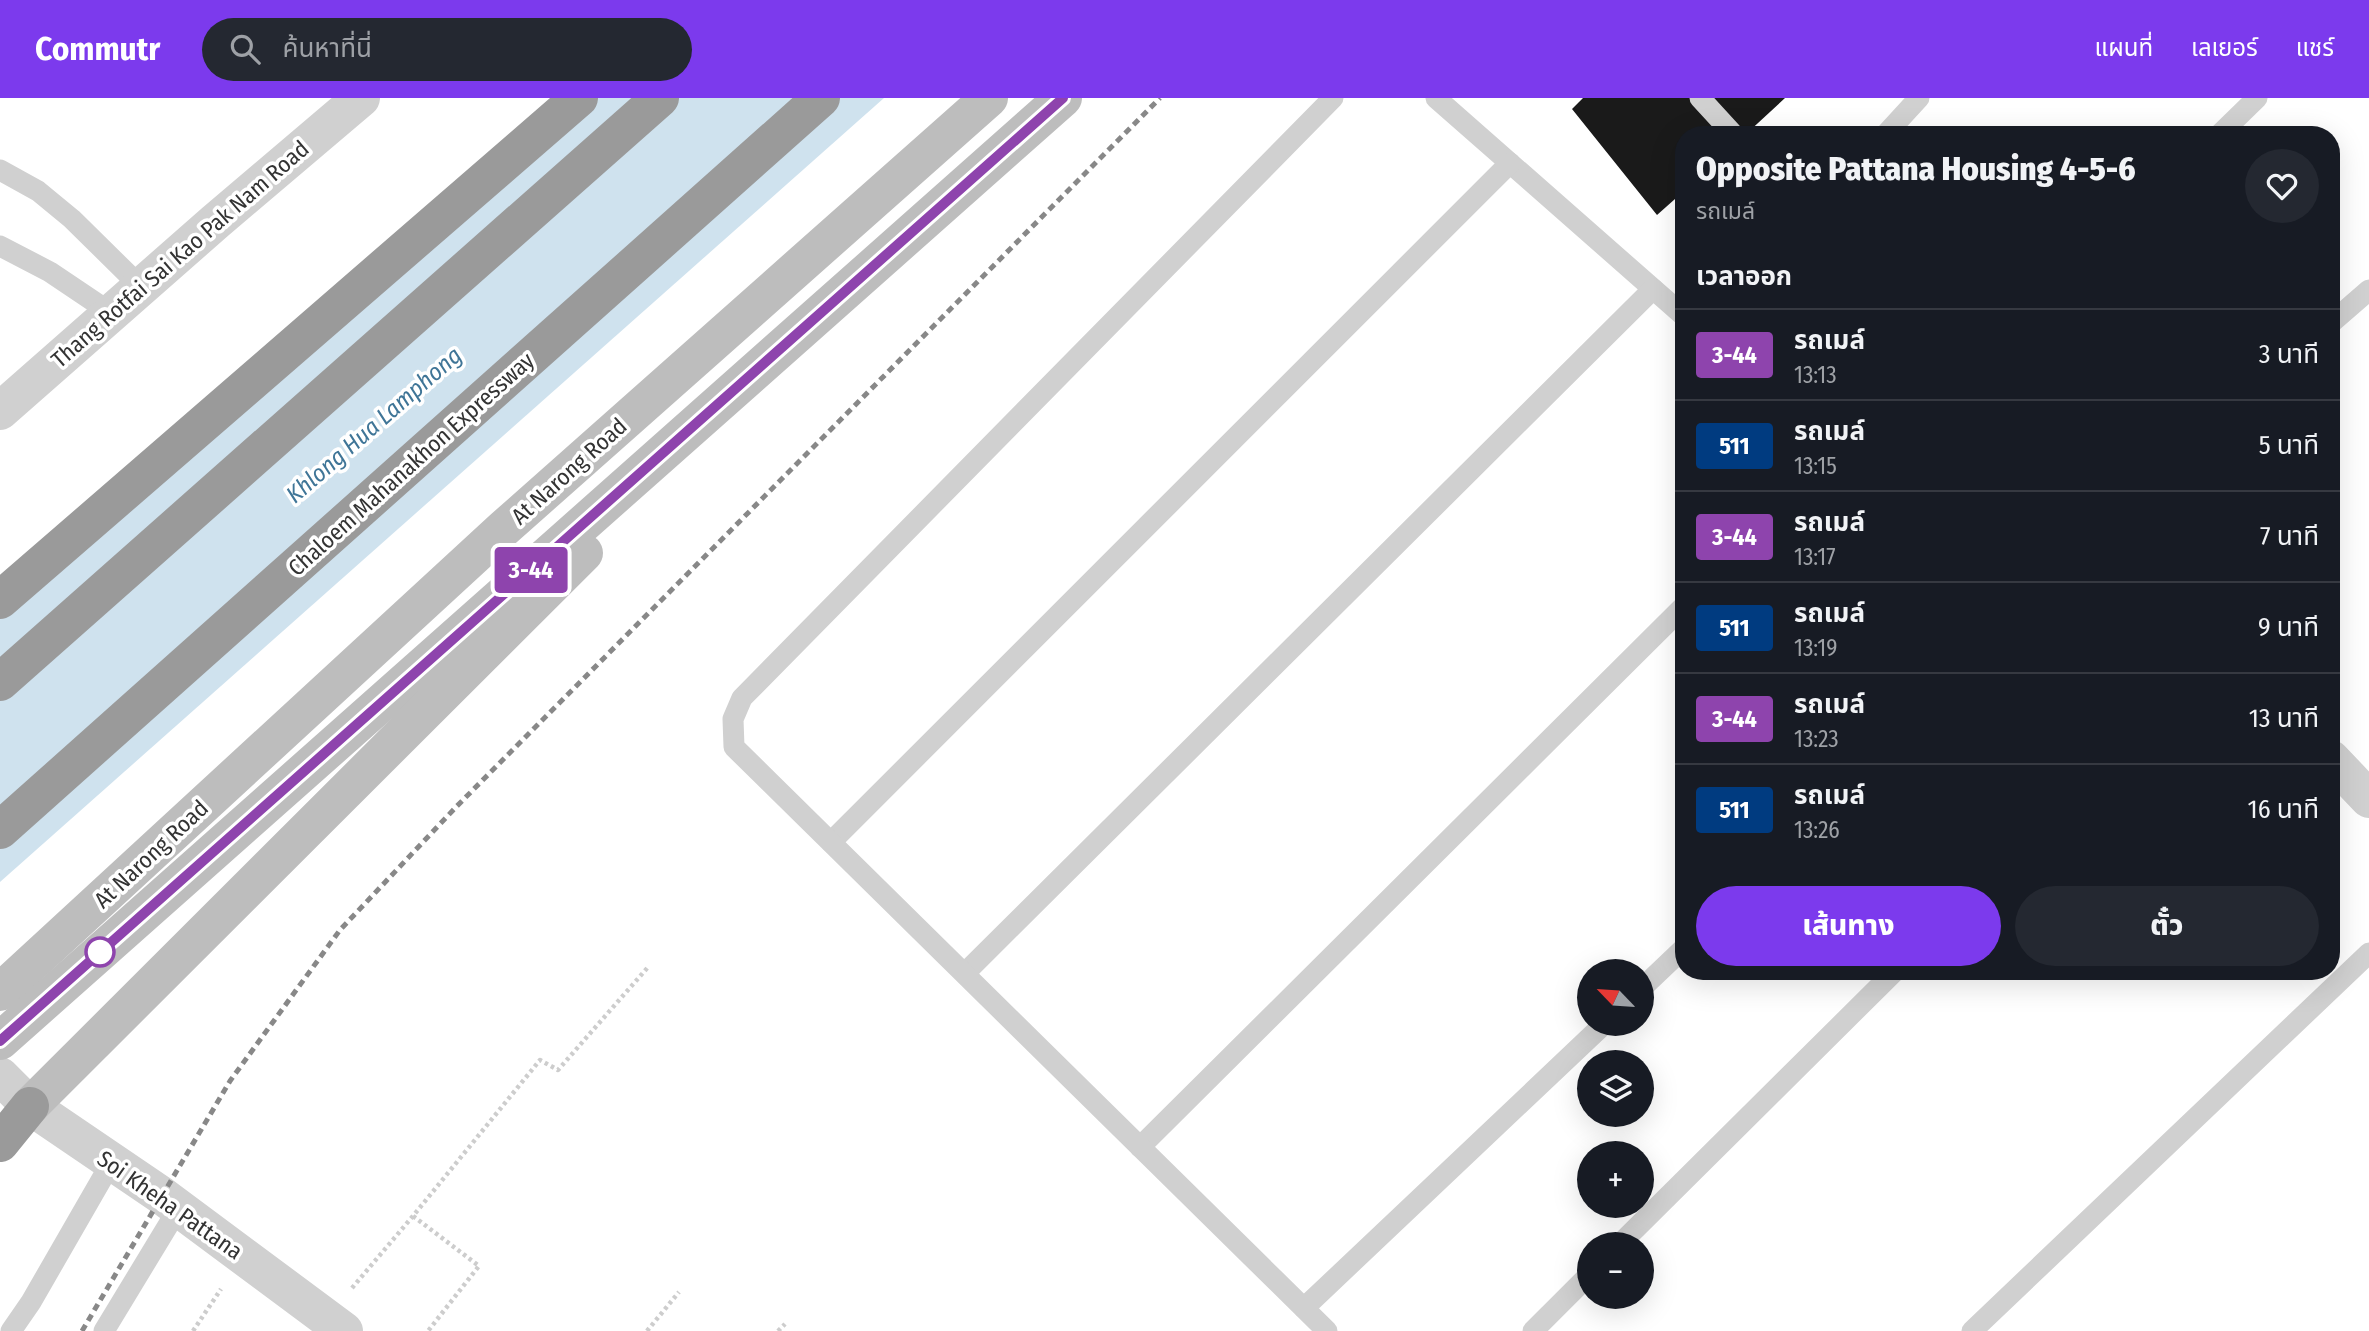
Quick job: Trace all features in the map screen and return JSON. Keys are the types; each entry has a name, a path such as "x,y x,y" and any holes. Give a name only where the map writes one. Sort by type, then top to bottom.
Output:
{"highway":[{"path":"0,600 579,98"},
{"path":"0,682 660,98"},
{"name":"Chaloem Mahanakhon Expressway","path":"0,830 821,98"},
{"path":"0,1143 30,1106"}],"main road":[{"name":"At Narong Road","path":"0,992 503,529 989,98"},
{"name":"At Narong Road","path":"0,1041 1063,98"},
{"path":"30,1106 574,565 723,398"}],"street":[{"name":"Thang Rotfai Sai Kao Pak Nam Road","path":"0,411 361,98"},
{"path":"2340,768 2369,799"},
{"name":"Soi Kheha Pattana","path":"0,1076 30,1106 178,1209 335,1325"}],"lane":[{"path":"1327,1331 734,747 733,719 742,698 1333,98"},
{"path":"1436,98 1675,308"},
{"path":"1700,98 1726,126"},
{"path":"1893,126 1919,98"},
{"path":"2228,126 2257,98"},
{"path":"831,842 1510,163"},
{"path":"0,170 38,191 72,219 141,287"},
{"path":"0,246 50,272 111,313"},
{"path":"965,973 1653,289"},
{"path":"2340,315 2369,289"},
{"path":"1140,1147 1675,615"},
{"path":"1972,1331 2369,953"},
{"path":"1654,977 1675,957"},
{"path":"1632,1232 1886,980"},
{"path":"1304,1308 1591,1036"},
{"path":"11,1331 31,1302 111,1163"},
{"path":"104,1331 178,1209"},
{"path":"1533,1331 1577,1287"}],"path":[{"path":"335,1325 413,1216 540,1060 558,1070 649,966"},
{"path":"413,1216 479,1266 428,1331"},
{"path":"193,1331 243,1256"},
{"path":"647,1331 679,1292"},
{"path":"778,1331 785,1324"}],"water":[{"name":"Khlong Hua Lamphong","path":"592,98 884,98 0,882 0,618"}],"building":[{"path":"1583,98 1785,98 1755,126 1675,126 1675,199 1657,215 1572,109"}],"railway":[{"path":"82,1331 230,1081 340,930 457,806 1160,98"}],"bus line":[{"name":"3-44","path":"0,1041 1063,98"}]}
